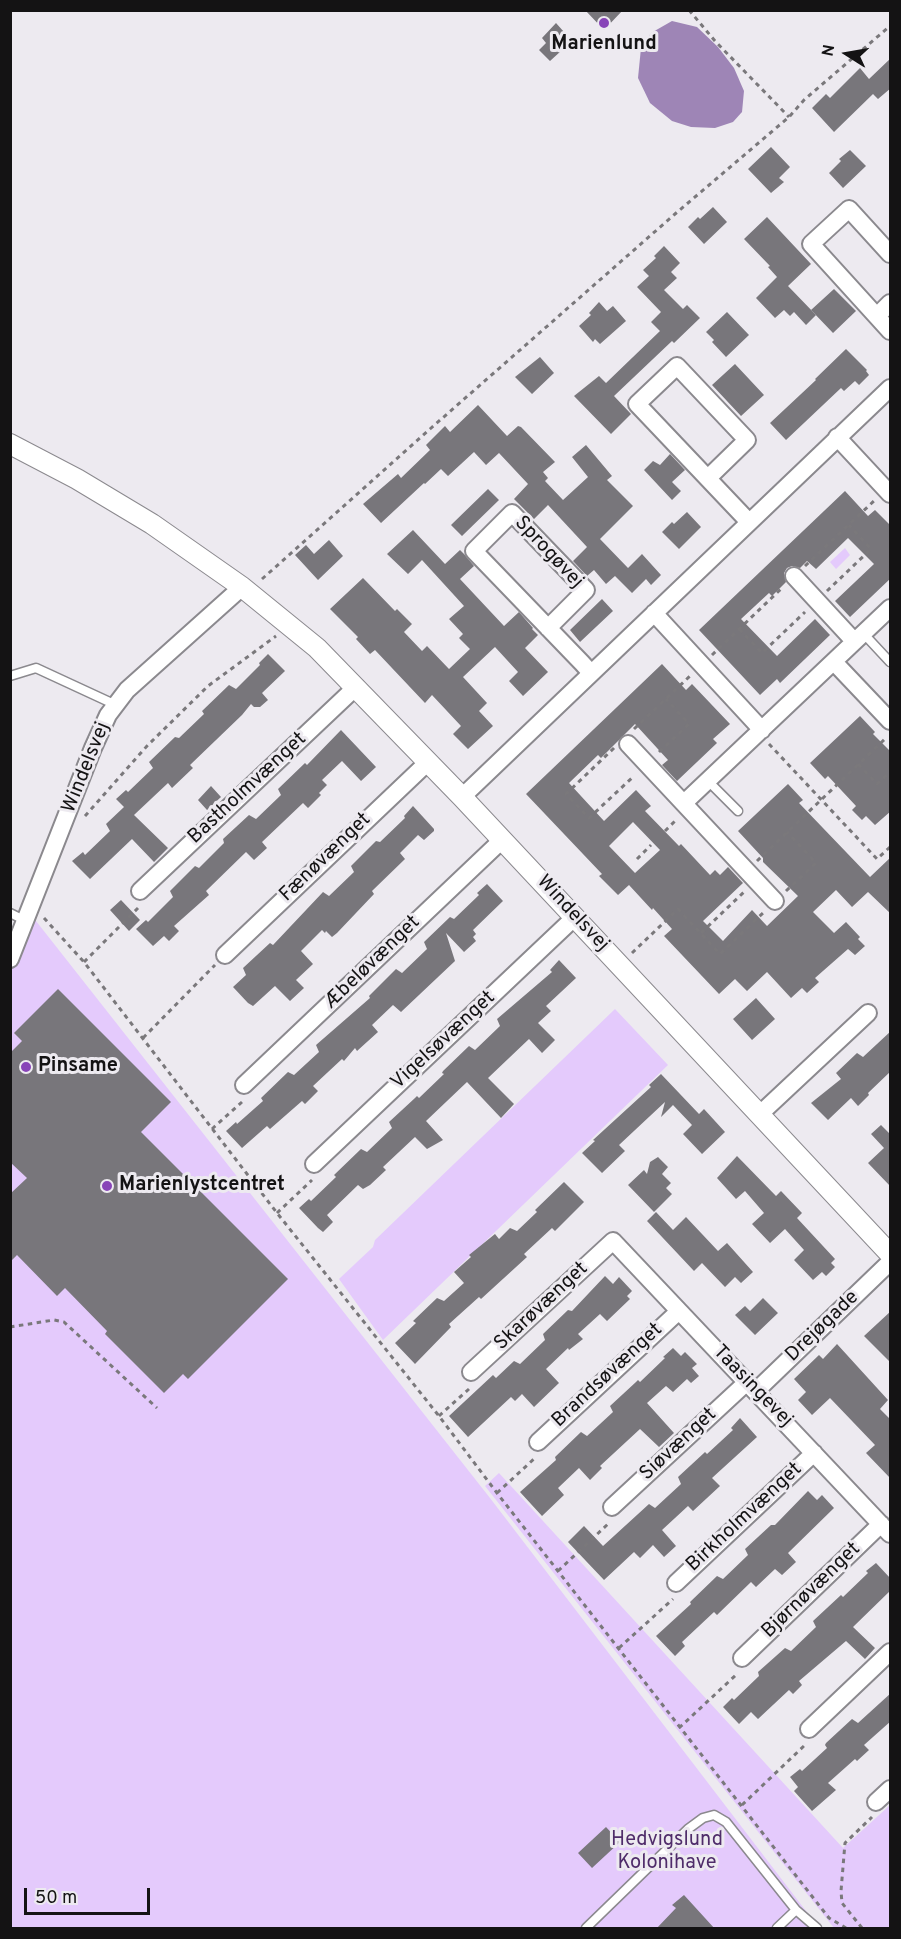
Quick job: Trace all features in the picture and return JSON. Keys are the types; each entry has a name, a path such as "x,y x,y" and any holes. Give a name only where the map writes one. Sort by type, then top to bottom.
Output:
{"street":[{"path":"891,254 849,209 811,244 891,331"},
{"path":"877,316 891,303"},
{"path":"708,478 747,440 677,366 637,404 749,522"},
{"path":"462,797 891,388"},
{"path":"837,437 889,493"},
{"name":"Windelsvej","path":"10,444 77,479 152,524 245,590 317,648 462,797 891,1254"},
{"name":"Sprogøvej","path":"548,628 586,590 512,513 474,551 591,673"},
{"path":"794,576 859,637"},
{"name":"Windelsvej","path":"10,959 108,715 127,690 245,590"},
{"path":"684,803 891,608"},
{"path":"654,613 762,730"},
{"path":"834,662 891,722"},
{"name":"Bastholmvænget","path":"140,891 356,687"},
{"path":"628,744 776,902"},
{"name":"Fænøvænget","path":"225,955 428,762"},
{"name":"Æbeløvænget","path":"244,1085 502,840"},
{"name":"Vigelsøvænget","path":"314,1164 575,917"},
{"path":"760,1114 868,1013"},
{"name":"Taasingevej","path":"613,1241 886,1529"},
{"name":"Skarøvænget","path":"471,1372 613,1241"},
{"name":"Drejøgade","path":"751,1387 891,1262"},
{"name":"Brandsøvænget","path":"538,1442 679,1311"},
{"name":"Siøvænget","path":"612,1507 751,1387"},
{"name":"Birkholmvænget","path":"676,1583 814,1453"},
{"name":"Bjørnøvænget","path":"742,1658 886,1529"},
{"path":"809,1729 891,1652"},
{"path":"876,1802 891,1789"}],"lane":[{"path":"859,637 891,662"},
{"path":"10,676 36,668 116,705"},
{"path":"708,781 738,811"},
{"path":"10,913 29,913"},
{"path":"586,1929 688,1829 703,1818 714,1815 726,1822 796,1910 817,1929"},
{"path":"777,1929 796,1910"}],"path":[{"path":"689,10 789,117"},
{"path":"245,590 891,26"},
{"path":"666,699 881,495 889,493"},
{"path":"79,823 147,746 208,686 289,626"},
{"path":"762,730 764,739 877,859 891,847"},
{"path":"701,933 752,876 787,832 891,733"},
{"path":"858,764 877,784 891,772"},
{"path":"620,965 678,909 720,954 816,863 787,832"},
{"path":"637,859 651,845"},
{"path":"84,962 144,901 140,891"},
{"path":"29,913 84,962 277,1213 439,1416 679,1728 829,1918 846,1929"},
{"path":"143,1038 225,955"},
{"path":"212,1129 250,1094 244,1085"},
{"path":"277,1213 319,1173 314,1164"},
{"path":"10,1327 54,1320 64,1322 157,1408"},
{"path":"439,1416 478,1381 471,1372"},
{"path":"497,1493 543,1450 538,1442"},
{"path":"558,1571 613,1519 612,1507"},
{"path":"619,1648 680,1593 676,1583"},
{"path":"679,1728 747,1665 742,1658"},
{"path":"741,1805 814,1737 809,1729"},
{"path":"862,1929 842,1904 845,1843 878,1812 876,1802"}],"green space":[{"path":"845,548 850,555 836,569 830,562"},
{"name":"Hedvigslund Kolonihave","path":"25,907 490,1498 819,1928 11,1928 10,942"},
{"path":"615,1009 668,1065 383,1340 339,1279 373,1247 375,1240"},
{"path":"499,1473 843,1848 890,1805 890,1928 834,1928 485,1486"}],"shaded area":[{"path":"672,21 697,27 718,47 734,68 744,91 742,112 733,122 715,128 691,127 672,121 650,103 638,78 641,48 651,33"}],"building":[{"name":"Marienlund","path":"585,10 623,10 604,30"},
{"path":"556,23 572,41 550,61 539,50 546,43 542,38"},
{"path":"891,58 891,88 878,99 873,94 834,132 812,108 826,94 830,98 860,68 869,79"},
{"path":"771,147 790,167 779,178 784,182 771,193 748,169"},
{"path":"850,150 866,166 843,188 829,173 841,161 839,159"},
{"path":"713,207 727,222 704,244 688,227"},
{"path":"767,217 811,264 788,286 816,315 806,325 794,312 790,316 784,310 775,318 756,298 777,277 768,267 770,266 744,239"},
{"path":"664,246 680,263 671,272 677,278 664,290 683,309 687,305 700,318 614,396 631,414 611,434 574,396 599,376 606,383 660,331 651,322 661,312 637,287 649,276 643,270 656,258 654,256"},
{"path":"834,289 856,311 833,333 811,310"},
{"path":"599,302 607,311 613,306 626,321 600,344 595,339 593,342 579,326 591,315 589,313"},
{"path":"727,312 749,335 726,357 706,332"},
{"path":"846,349 867,370 869,375 859,385 855,381 844,391 841,388 786,440 770,423"},
{"path":"540,357 554,373 532,394 515,377"},
{"path":"735,364 764,395 741,416 712,385"},
{"path":"478,405 507,436 518,426 521,427 555,462 543,472 548,478 545,481 563,500 588,477 572,457 586,445 612,476 607,480 633,506 600,539 628,568 642,554 661,575 651,585 646,579 632,593 615,576 606,584 594,570 587,576 573,561 587,547 548,505 534,519 514,499 528,484 499,453 486,465 474,452 448,476 441,469 381,523 363,504 398,474 401,478 430,450 426,445 445,426 450,432"},
{"path":"670,454 685,470 672,482 681,491 672,500 644,470 653,461 660,465"},
{"path":"488,489 499,500 462,536 451,525"},
{"path":"845,491 868,516 875,510 891,526 891,578 850,617 835,601 874,564 848,538 816,569 807,561 800,568 792,566 787,568 784,573 786,582 772,596 769,593 741,619 777,656 815,619 830,635 780,683 777,679 760,695 699,630"},
{"path":"687,512 701,527 679,549 662,532"},
{"path":"413,530 445,564 460,550 464,554 474,566 460,579 504,626 519,612 538,635 525,648 548,672 523,696 509,681 518,672 495,647 463,677 487,703 479,711 493,726 468,749 453,734 461,726 432,695 425,703 375,650 370,654 356,639 358,637 330,609 363,578 395,611 397,609 412,624 404,632 422,651 427,646 449,669 470,649 459,638 463,634 449,619 464,606 422,560 408,574 387,554"},
{"path":"329,540 343,556 318,580 295,555 306,545 314,554"},
{"path":"602,599 613,611 580,642 570,630"},
{"path":"268,654 285,671 262,693 268,700 260,707 254,707 251,704 190,765 193,768 172,788 168,783 134,815 168,848 154,862 132,839 90,879 72,861 83,852 85,855 110,831 106,824 124,807 116,799 126,790 128,792 153,768 149,762 204,714 202,711 229,685 236,689"},
{"path":"662,664 686,690 692,684 730,724 713,739 717,743 677,781 662,765 668,760 635,724 601,758 598,755 569,783 604,821 636,790 651,806 645,811 710,875 715,870 720,875 728,867 743,883 703,921 723,941 752,910 767,926 798,896 763,862 763,858 738,831 788,784 803,800 799,803 870,877 891,857 891,914 868,892 852,907 836,890 813,912 834,933 846,922 865,946 855,955 848,949 815,978 819,982 807,993 802,988 791,998 767,972 747,991 735,979 719,994 664,936 672,929 653,908 652,910 629,885 618,895 599,876 602,874 526,794","holes":["633,822 660,850 635,873 609,846"]},
{"path":"860,716 875,732 873,734 891,752 891,811 875,825 866,816 862,820 852,810 856,806 828,776 825,779 810,763"},
{"path":"341,730 376,767 361,781 342,761 322,780 327,785 308,808 303,803 262,842 267,848 254,860 246,852 206,891 209,895 174,926 179,931 169,941 164,936 153,946 136,929 146,920 148,922 173,897 170,891 195,866 199,868 224,843 223,839 249,815 256,819 281,795 278,789 305,763 307,765"},
{"path":"211,786 221,797 207,810 198,800"},
{"path":"413,806 434,831 424,840 418,835 400,853 405,859 372,891 374,894 337,933 332,937 322,930 301,951 313,964 296,980 304,988 290,1001 275,986 253,1006 248,1003 233,987 246,975 243,968 270,943 273,945 323,892 329,896 354,872 351,866 376,841 380,842 405,818 404,816"},
{"path":"487,884 503,901 473,930 476,934 473,937 476,941 464,952 446,933 455,961 401,1012 393,1005 372,1025 378,1032 357,1051 355,1048 344,1061 342,1059 313,1086 318,1091 305,1104 302,1101 270,1129 267,1126 242,1148 226,1131 263,1101 261,1098 288,1072 294,1075 319,1052 316,1045 370,998 369,996 396,969 402,973 427,949 424,942 450,917 454,919"},
{"path":"121,900 140,920 129,931 110,910"},
{"path":"559,960 576,978 546,1006 551,1011 538,1023 555,1040 542,1053 529,1039 488,1078 514,1104 501,1118 467,1082 426,1121 443,1140 427,1149 415,1137 383,1167 386,1170 370,1185 363,1189 358,1185 327,1215 333,1222 323,1232 318,1228 299,1208 309,1199 311,1201 361,1149 367,1152 392,1128 389,1122 417,1096 419,1098 469,1046 475,1050 500,1026 497,1019 552,972 550,970"},
{"name":"Marienlystcentret","path":"58,989 171,1102 141,1132 288,1279 188,1379 183,1374 164,1393 105,1334 107,1331 65,1288 57,1296 17,1255 10,1262 10,1194 27,1178 10,1162 10,1053 22,1041 14,1033"},
{"path":"756,998 775,1019 752,1040 733,1019"},
{"path":"891,1031 891,1071 858,1106 851,1098 828,1120 811,1103 841,1079 836,1073 857,1053 863,1057"},
{"path":"661,1074 699,1114 704,1109 725,1132 702,1154 683,1134 692,1125 673,1105 661,1117 665,1102 619,1145 625,1151 602,1173 582,1153 651,1087 649,1085"},
{"path":"881,1125 891,1135 891,1187 868,1163 884,1148 871,1134"},
{"path":"737,1156 776,1196 781,1191 802,1213 797,1218 835,1259 831,1263 835,1267 826,1276 822,1272 813,1280 794,1260 804,1250 785,1229 770,1243 752,1224 764,1213 745,1191 736,1199 717,1178"},
{"path":"658,1157 668,1167 662,1174 671,1183 666,1188 672,1194 654,1212 628,1185 644,1170 647,1174 650,1162"},
{"path":"564,1182 584,1202 555,1231 552,1228 524,1254 527,1257 481,1299 479,1297 449,1324 451,1327 415,1364 395,1343 416,1323 413,1321 437,1298 444,1301 464,1283 454,1272 471,1257 469,1255 495,1234 499,1239 510,1228 517,1231"},
{"path":"656,1212 673,1230 686,1217 718,1251 727,1243 753,1272 741,1283 735,1277 725,1287 702,1263 694,1271 647,1221"},
{"path":"605,1276 613,1284 619,1277 632,1291 627,1296 630,1299 607,1321 600,1314 578,1334 583,1339 569,1350 568,1348 546,1369 559,1383 534,1407 522,1394 515,1401 511,1397 468,1437 449,1416 493,1375 496,1378 514,1361 520,1364 545,1340 543,1334 568,1310 572,1311"},
{"path":"763,1298 778,1313 755,1335 735,1315 745,1306 750,1311"},
{"path":"891,1311 891,1363 864,1336"},
{"path":"837,1344 888,1400 880,1409 891,1420 891,1479 866,1453 875,1445 830,1398 812,1415 798,1400 806,1392 794,1379 819,1355 823,1359"},
{"path":"673,1348 681,1356 685,1352 697,1364 692,1368 699,1376 691,1383 687,1379 673,1392 666,1386 647,1403 674,1433 659,1447 640,1429 600,1466 602,1468 590,1480 579,1468 558,1488 564,1495 542,1516 520,1492 556,1460 555,1457 581,1432 587,1436 613,1412 610,1406 638,1380 640,1382"},
{"path":"740,1418 757,1437 712,1478 720,1486 693,1511 688,1506 662,1530 676,1546 664,1557 653,1545 640,1558 634,1552 604,1580 568,1542 584,1526 603,1546 649,1504 655,1508 681,1484 678,1477 733,1430 731,1428"},
{"path":"808,1491 817,1500 822,1495 834,1508 788,1553 796,1562 782,1575 775,1569 756,1587 751,1582 717,1615 714,1612 682,1642 685,1646 675,1656 656,1636 717,1576 723,1579 748,1555 745,1549 771,1525 775,1525"},
{"path":"876,1563 891,1579 891,1590 853,1627 875,1648 865,1659 846,1641 799,1681 802,1685 793,1694 789,1690 758,1719 751,1712 739,1724 723,1707 732,1698 734,1700 759,1676 758,1672 785,1648 791,1651 816,1627 813,1621 841,1595 843,1597"},
{"path":"891,1693 891,1721 864,1745 869,1750 828,1783 836,1790 812,1811 794,1791 798,1787 790,1777 800,1769 802,1771 827,1748 826,1743 852,1719 858,1723"},
{"path":"606,1827 620,1842 592,1868 578,1853"},
{"path":"684,1895 715,1929 656,1929 676,1908 672,1905"}],"place":[{"name":"Marienlund","path":"604,23"},
{"name":"Pinsame","path":"26,1067"},
{"name":"Marienlystcentret","path":"107,1186"}]}
